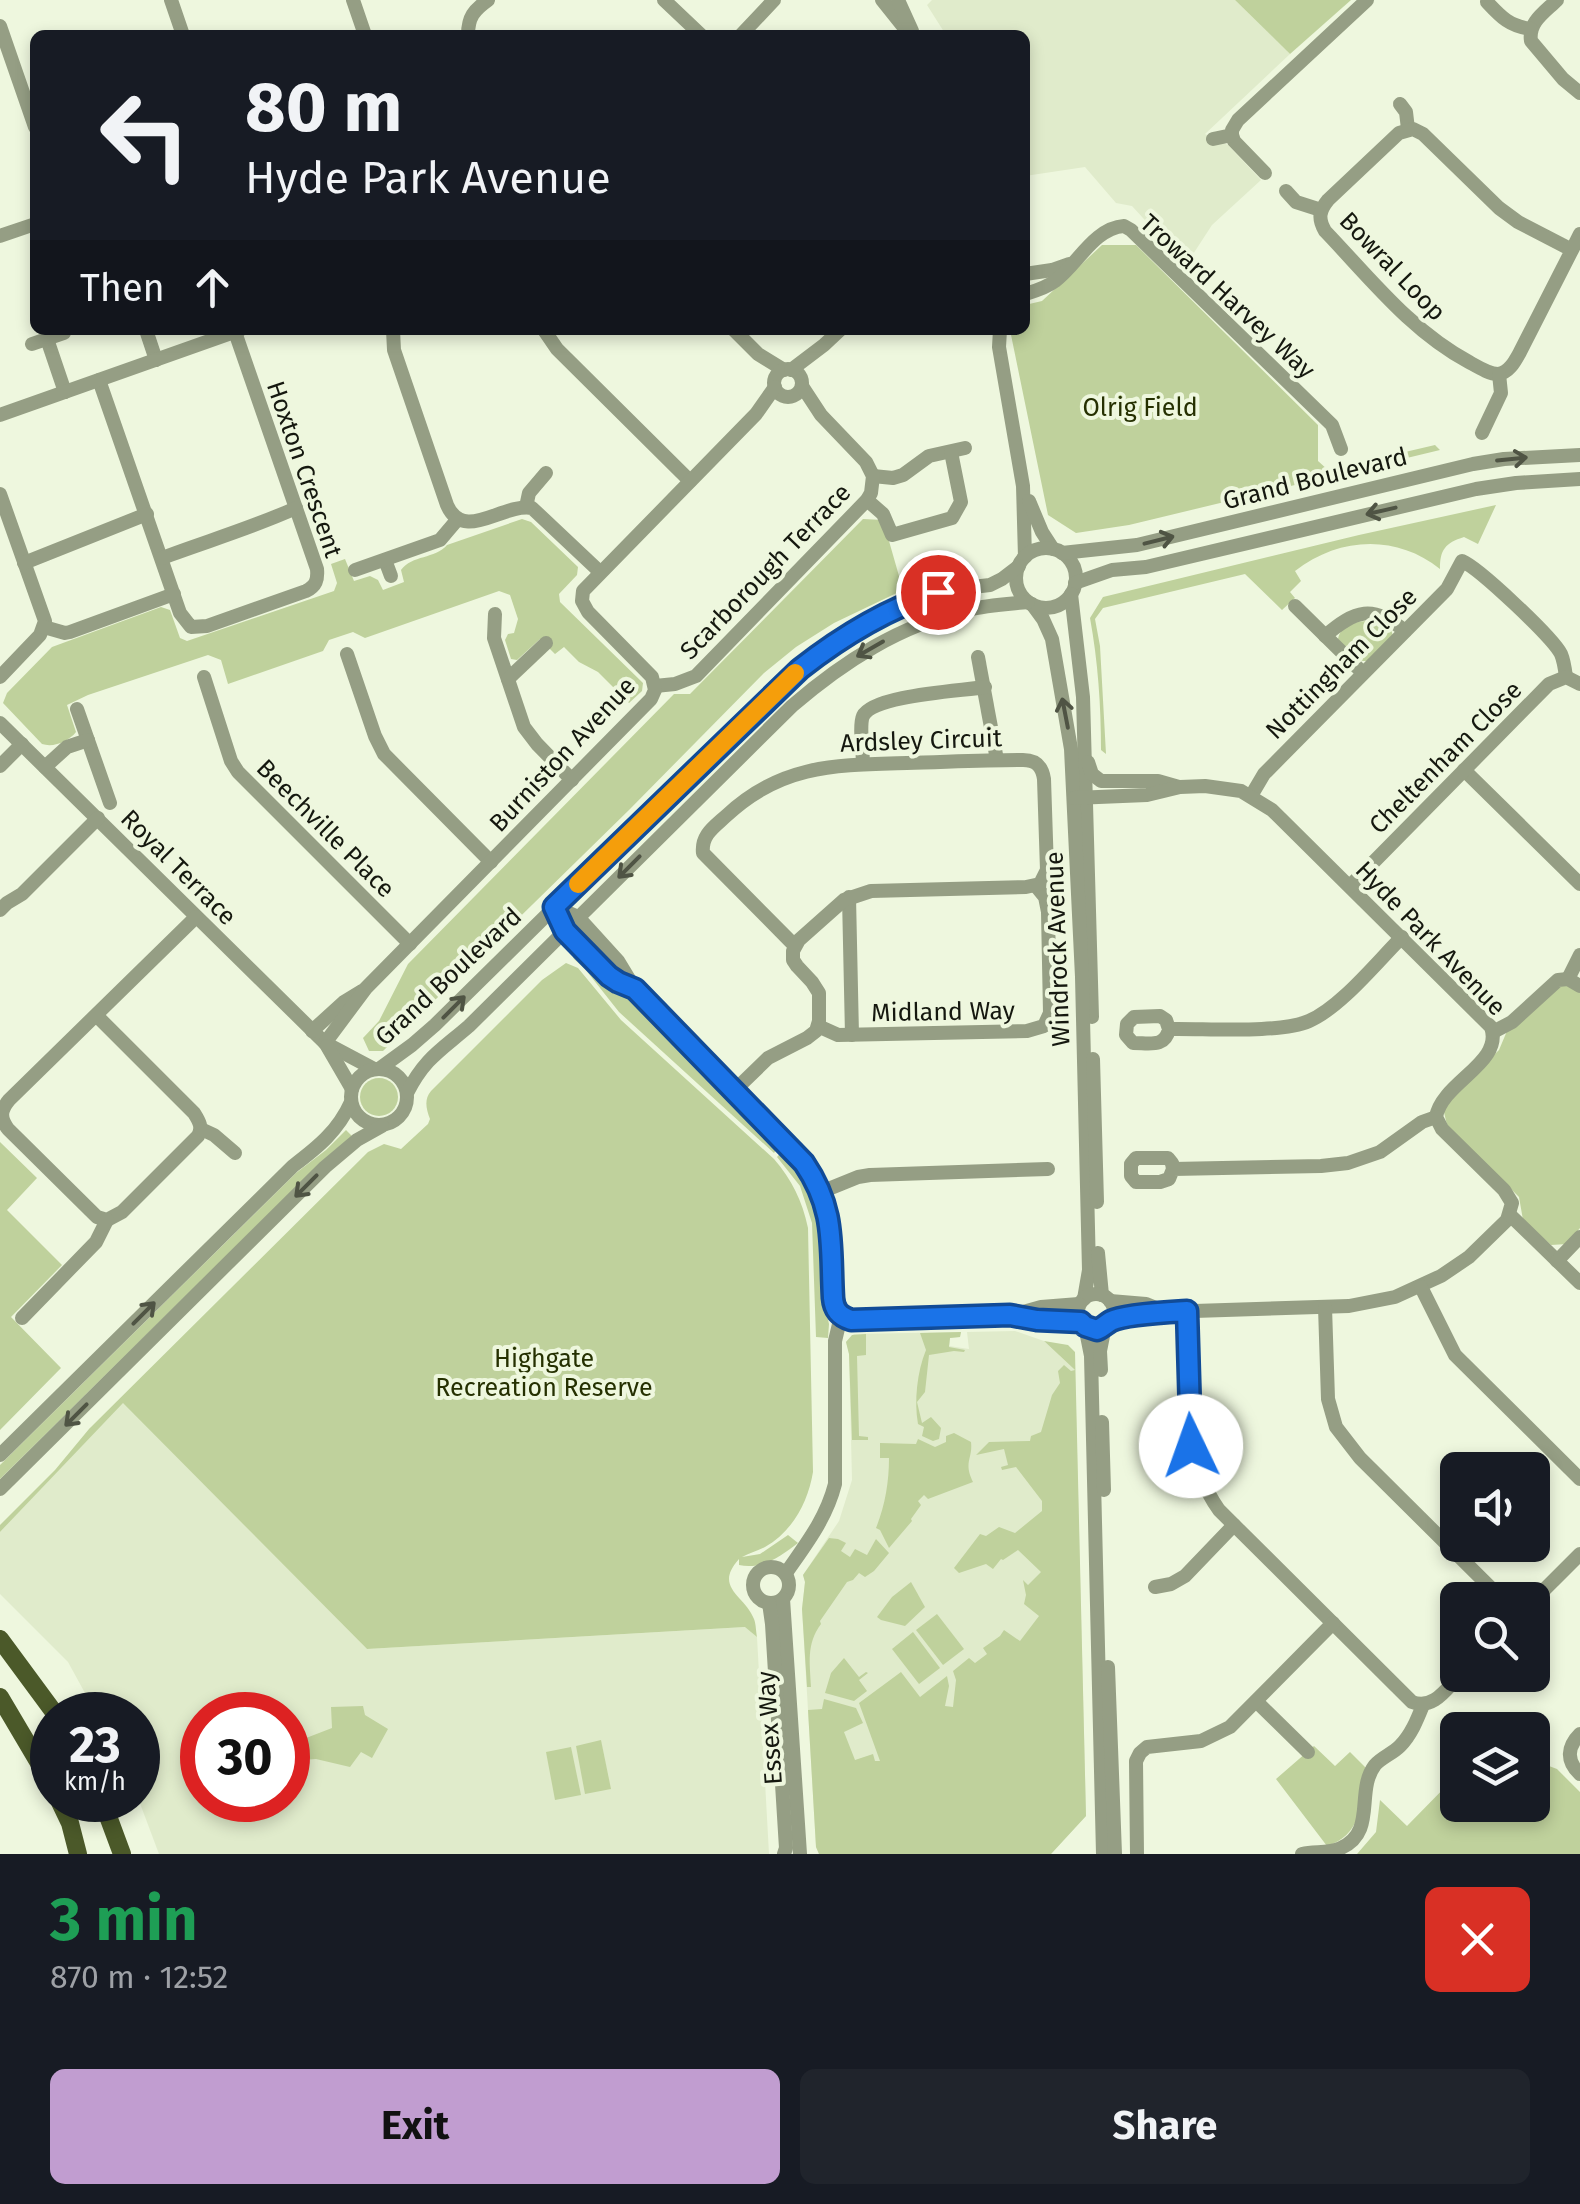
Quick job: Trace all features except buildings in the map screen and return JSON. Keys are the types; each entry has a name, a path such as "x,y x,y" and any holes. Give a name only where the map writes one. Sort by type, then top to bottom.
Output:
{"main road":[{"path":"0,1639 39,1692"},
{"path":"0,1697 30,1748"},
{"path":"70,1822 78,1854"},
{"path":"110,1822 122,1854"}],"street":[{"path":"171,0 181,30"},
{"path":"353,0 363,30"},
{"path":"469,30 474,11 488,0"},
{"path":"664,0 696,30"},
{"path":"746,30 774,0"},
{"path":"882,0 908,30"},
{"path":"898,0 910,30"},
{"path":"1265,174 1234,140 1238,120 1367,0"},
{"path":"1557,0 1530,28 1530,41 1580,93"},
{"path":"1486,2 1506,22 1530,28"},
{"path":"0,26 30,113"},
{"path":"1400,104 1406,112 1408,129 1424,134 1508,216 1572,250"},
{"name":"Bowral Loop","path":"1408,129 1328,200 1320,221 1425,334 1473,364 1499,374"},
{"path":"1213,139 1232,135"},
{"name":"Bowral Loop","path":"1286,191 1296,202 1321,210"},
{"path":"0,236 30,226"},
{"name":"Troward Harvey Way","path":"1030,292 1054,282 1107,231 1124,226 1332,425 1341,449"},
{"path":"1482,432 1501,393 1499,374 1514,362 1580,234"},
{"name":"Troward Harvey Way","path":"1030,273 1070,264"},
{"path":"59,335 40,342 66,392"},
{"path":"148,335 156,360"},
{"path":"0,415 227,335"},
{"name":"Hoxton Crescent","path":"99,380 184,620 191,627 200,628 312,588 317,582 317,569 239,335"},
{"path":"384,335 394,350"},
{"path":"393,335 394,350 447,505 457,520 474,522 526,507 538,512 600,572 835,335"},
{"path":"547,335 690,481"},
{"name":"Scarborough Terrace","path":"655,686 696,676 868,500 872,485 866,462 739,335"},
{"path":"993,335 999,347"},
{"path":"1000,335 1024,486 1026,534 1017,586 1030,603 1049,608 1058,605 1074,588 1074,566 1042,532 1024,486"},
{"path":"868,500 882,514 892,536 952,518 961,502 958,450 929,456 902,476 872,476"},
{"name":"Grand Boulevard","path":"1058,551 1137,545 1474,464 1580,455"},
{"path":"526,507 529,493 546,474"},
{"name":"Grand Boulevard","path":"1074,588 1112,570 1146,567 1476,489 1580,479"},
{"path":"0,494 44,616 44,627 33,642 3,671"},
{"path":"162,558 230,532 264,524 296,508"},
{"path":"24,563 146,514"},
{"path":"356,570 440,540 457,520"},
{"path":"1022,562 1042,548 1058,551"},
{"path":"385,560 390,576"},
{"name":"Nottingham Close","path":"1252,796 1264,774 1447,589 1462,561 1482,574 1556,647 1573,681"},
{"name":"Grand Boulevard","path":"376,1069 434,1025 777,688 824,650 913,600 990,584 1022,562"},
{"name":"Burniston Avenue","path":"325,1044 366,988 654,694 655,686 648,673 584,606 583,591 600,572"},
{"name":"Windrock Avenue","path":"1074,588 1085,749 1080,798 1090,1270 1082,1302"},
{"path":"44,627 70,632 174,594"},
{"name":"Grand Boulevard","path":"407,1093 418,1071 434,1054 468,1026 792,706 847,662 896,635 949,614 1030,603"},
{"name":"Windrock Avenue","path":"1030,603 1052,639 1080,798 1098,1255 1106,1298"},
{"path":"1295,606 1364,673"},
{"path":"1326,636 1347,619 1370,612 1391,619 1405,631"},
{"path":"495,614 494,638 529,734 572,780"},
{"path":"508,679 546,643"},
{"path":"347,654 384,754 491,862"},
{"path":"978,658 997,760"},
{"name":"Beechville Place","path":"204,678 238,772 410,944"},
{"name":"Cheltenham Close","path":"1350,886 1549,684 1573,681"},
{"path":"863,764 862,720 873,708 904,696 985,688"},
{"path":"77,709 110,803"},
{"name":"Royal Terrace","path":"0,723 325,1044 351,1095"},
{"path":"45,767 68,747 88,740"},
{"path":"0,766 22,744"},
{"name":"Hyde Park Avenue","path":"1085,749 1092,774 1101,781 1220,787 1252,796 1272,810 1486,1022 1493,1032 1491,1049 1442,1100 1436,1117"},
{"name":"Ardsley Circuit","path":"818,1026 819,993 793,960 794,946 703,853 704,838 732,810 771,784 830,766 1029,760 1044,773 1046,870 1036,886"},
{"path":"1464,770 1580,884"},
{"name":"Hyde Park Avenue","path":"1080,798 1147,795 1180,787"},
{"path":"2,905 22,894 98,818"},
{"path":"794,946 849,897 871,891 1036,886"},
{"name":"Midland Way","path":"818,1026 832,1034 852,1035 1028,1031 1044,1026 1050,1014 1048,912 1045,896 1036,886"},
{"path":"849,897 852,1035"},
{"path":"554,907 578,917 618,961 635,989 804,1163 821,1192 870,1175 1048,1168"},
{"path":"554,907 565,931 609,976 635,989"},
{"path":"107,1220 97,1217 8,1129 1,1116 9,1100 75,1032 97,1016 196,917"},
{"path":"1169,1029 1288,1027 1312,1020 1332,1007 1402,937"},
{"path":"1493,1032 1512,1022 1558,980 1574,983 1580,955"},
{"name":"Burniston Avenue","path":"312,1031 366,988"},
{"path":"22,1318 96,1242 107,1220 122,1212 201,1129 194,1114 97,1016"},
{"path":"735,1090 768,1058 812,1036 818,1026"},
{"name":"Royal Terrace","path":"325,1044 376,1069"},
{"path":"0,1455 293,1166 330,1136 342,1120 360,1076 376,1069 400,1078 407,1093 406,1104 396,1120 357,1140 325,1168 0,1489"},
{"path":"351,1095 360,1119 382,1126"},
{"path":"841,1316 851,1320 1010,1315 1083,1324 1097,1330 1164,1312 1378,1302 1395,1298 1457,1266 1510,1215 1512,1203 1442,1129 1436,1117 1422,1122 1380,1152 1348,1164 1174,1169"},
{"path":"201,1129 214,1134 235,1154"},
{"name":"Essex Way","path":"776,1601 759,1599 753,1584 760,1570 780,1570 804,1546 829,1506 835,1484 834,1341 841,1316 834,1305 831,1230 821,1192"},
{"path":"1510,1215 1580,1283"},
{"path":"1557,1260 1580,1238"},
{"path":"1421,1286 1454,1354 1580,1479"},
{"path":"1103,1854 1091,1356 1078,1310 1093,1294 1146,1304 1164,1312"},
{"path":"1106,1298 1113,1311 1100,1352 1100,1367 1115,1854"},
{"path":"1010,1315 1082,1302"},
{"path":"1325,1307 1328,1399 1336,1427 1360,1458 1486,1582"},
{"path":"1187,1311 1190,1423 1195,1463 1209,1496 1234,1526 1406,1697 1423,1705 1443,1692"},
{"path":"1155,1587 1178,1580 1234,1526"},
{"path":"1550,1584 1580,1554"},
{"name":"Essex Way","path":"780,1570 790,1584 776,1601 772,1624 784,1854"},
{"name":"Essex Way","path":"776,1601 800,1854"},
{"path":"1137,1854 1136,1761 1140,1753 1146,1748 1215,1736 1230,1727 1333,1623"},
{"path":"1257,1702 1308,1752"},
{"path":"1302,1854 1332,1852 1354,1840 1363,1823 1372,1771 1402,1744 1423,1705"},
{"path":"1580,1734 1569,1752 1571,1764 1580,1774"}],"shaded area":[{"path":"932,0 1235,0 1290,54 1205,134 1228,145 1261,180 1212,225 1186,265 1132,206 1116,203 1085,167 1030,175 1030,30 943,30 927,5"},
{"path":"1015,1331 1044,1341 1075,1370 1086,1816 1051,1854 819,1854 803,1575 839,1521 852,1480 846,1342 854,1334 961,1332 960,1337 950,1338 949,1346 969,1349 967,1332"},
{"path":"123,1402 367,1649 746,1627 757,1637 769,1854 159,1854 147,1822 160,1822 160,1692 84,1692 68,1662 0,1594 0,1532"}],"green space":[{"path":"1235,0 1351,0 1290,54"},
{"name":"Olrig Field","path":"1102,245 1136,245 1318,425 1318,461 1328,470 1435,445 1440,450 1129,525 1076,533 1048,515 1011,335 1030,335 1030,304 1042,301"},
{"path":"1496,505 1478,544 1464,537 1452,542 1443,552 1440,569 1405,550 1386,545 1349,546 1330,551 1295,571 1301,581 1290,592 1295,598 1282,610 1245,574 1103,608 1095,619 1106,754 1101,750 1090,618 1103,597"},
{"path":"522,519 531,522 578,567 577,575 559,594 560,602 643,683 642,691 629,703 598,672 579,662 564,647 555,654 540,639 517,660 511,659 505,640 514,633 518,619 510,595 499,591 365,638 353,632 329,640 323,651 228,684 221,660 208,655 88,695 67,705 76,732 56,744 42,744 3,703 7,693 52,647 161,607 170,610 180,638 187,641 334,591 337,583 331,564 345,559 354,581 370,576 378,580 383,590 404,582 401,570 411,562"},
{"path":"863,519 883,520 903,590 834,623 764,673 383,1051 369,1051 363,1038 379,1021 408,964 674,694 690,694"},
{"path":"1366,621 1390,626 1393,636 1367,661 1362,661 1338,639 1348,625"},
{"path":"579,953 609,983 646,1009 650,1019 686,1057 695,1060 745,1110 746,1118 777,1149 774,1153 619,1012 574,959"},
{"name":"Highgate Recreation Reserve","path":"566,963 578,968 621,1020 774,1159 796,1191 806,1218 813,1472 803,1505 791,1524 765,1547 742,1557 760,1554 788,1535 798,1543 755,1566 739,1565 739,1559 729,1577 733,1591 754,1619 757,1637 745,1627 367,1649 123,1403 0,1532 0,1525 89,1429 368,1152 384,1144 401,1149 428,1124 427,1101 431,1091 542,980"},
{"path":"1564,985 1580,993 1580,1228 1567,1244 1551,1245 1523,1220 1519,1197 1447,1125 1443,1108 1499,1050 1507,1031"},
{"path":"379,1078 392,1084 398,1097 392,1110 379,1116 366,1110 360,1097 366,1084"},
{"path":"346,1130 352,1136 0,1479 0,1465 296,1173"},
{"path":"0,1142 37,1178 7,1210 62,1265 11,1317 61,1368 0,1430"},
{"path":"786,1147 805,1172 821,1213 818,1219 828,1338 816,1337 812,1223 800,1186 777,1157"},
{"path":"961,1332 960,1337 950,1338 949,1347 964,1352 929,1355 925,1392 917,1402 922,1423 931,1417 941,1428 939,1439 933,1441 922,1436 924,1427 918,1424 916,1396 918,1377 926,1350 920,1333"},
{"path":"866,1334 866,1355 857,1356 859,1436 868,1440 852,1440 846,1342 852,1335"},
{"path":"1044,1341 1068,1345 1075,1352 1086,1816 1051,1854 819,1854 808,1710 822,1709 824,1699 856,1708 863,1723 844,1732 855,1760 873,1754 875,1761 880,1761 859,1703 901,1672 920,1697 947,1676 945,1706 953,1707 953,1671 969,1658 975,1663 987,1654 983,1648 1004,1630 1020,1641 1039,1616 1024,1604 1023,1580 1028,1585 1041,1572 1018,1550 1001,1559 993,1569 986,1564 959,1573 954,1568 980,1534 986,1536 999,1527 1015,1533 1042,1511 1042,1501 1016,1467 1002,1470 1008,1465 1004,1449 976,1455 989,1442 1030,1441 1031,1436 1041,1432 1052,1395 1060,1383 1058,1371 1064,1365 1075,1370"},
{"path":"954,1433 971,1442 968,1465 973,1482 928,1499 924,1495 912,1521 889,1548 876,1528 889,1467 889,1458 880,1458 880,1443 916,1444 918,1439 935,1447"},
{"path":"829,1538 846,1543 841,1551 850,1557 855,1549 867,1555 876,1539 889,1553 874,1571 865,1577 859,1573 847,1582 820,1621 811,1646 811,1687 807,1687 803,1575"},
{"path":"911,1582 925,1607 905,1626 877,1617 892,1597"},
{"path":"937,1614 964,1649 943,1665 916,1630"},
{"path":"913,1632 940,1668 919,1684 892,1649"},
{"path":"844,1658 859,1677 868,1673 859,1680 867,1691 854,1701 825,1693 831,1673"},
{"path":"363,1706 365,1715 388,1729 372,1758 361,1752 350,1767 310,1759 310,1736 332,1728 331,1707"},
{"path":"601,1740 611,1789 585,1794 576,1746"},
{"path":"1314,1746 1335,1766 1350,1752 1366,1768 1354,1824 1339,1841 1327,1846 1276,1779"},
{"path":"571,1747 581,1795 555,1800 546,1752"},
{"path":"1550,1766 1580,1792 1580,1854 1357,1854 1376,1832 1380,1800 1407,1826 1440,1792 1440,1822 1550,1822"}],"slow traffic":[{"path":"578,884 795,673"}],"route":[{"path":"938,592 858,628 800,669 554,907 565,931 609,976 635,989 804,1163 825,1201 831,1230 833,1298 841,1316 851,1320 1010,1315 1081,1322 1097,1330 1124,1318 1187,1311 1191,1446"}]}
